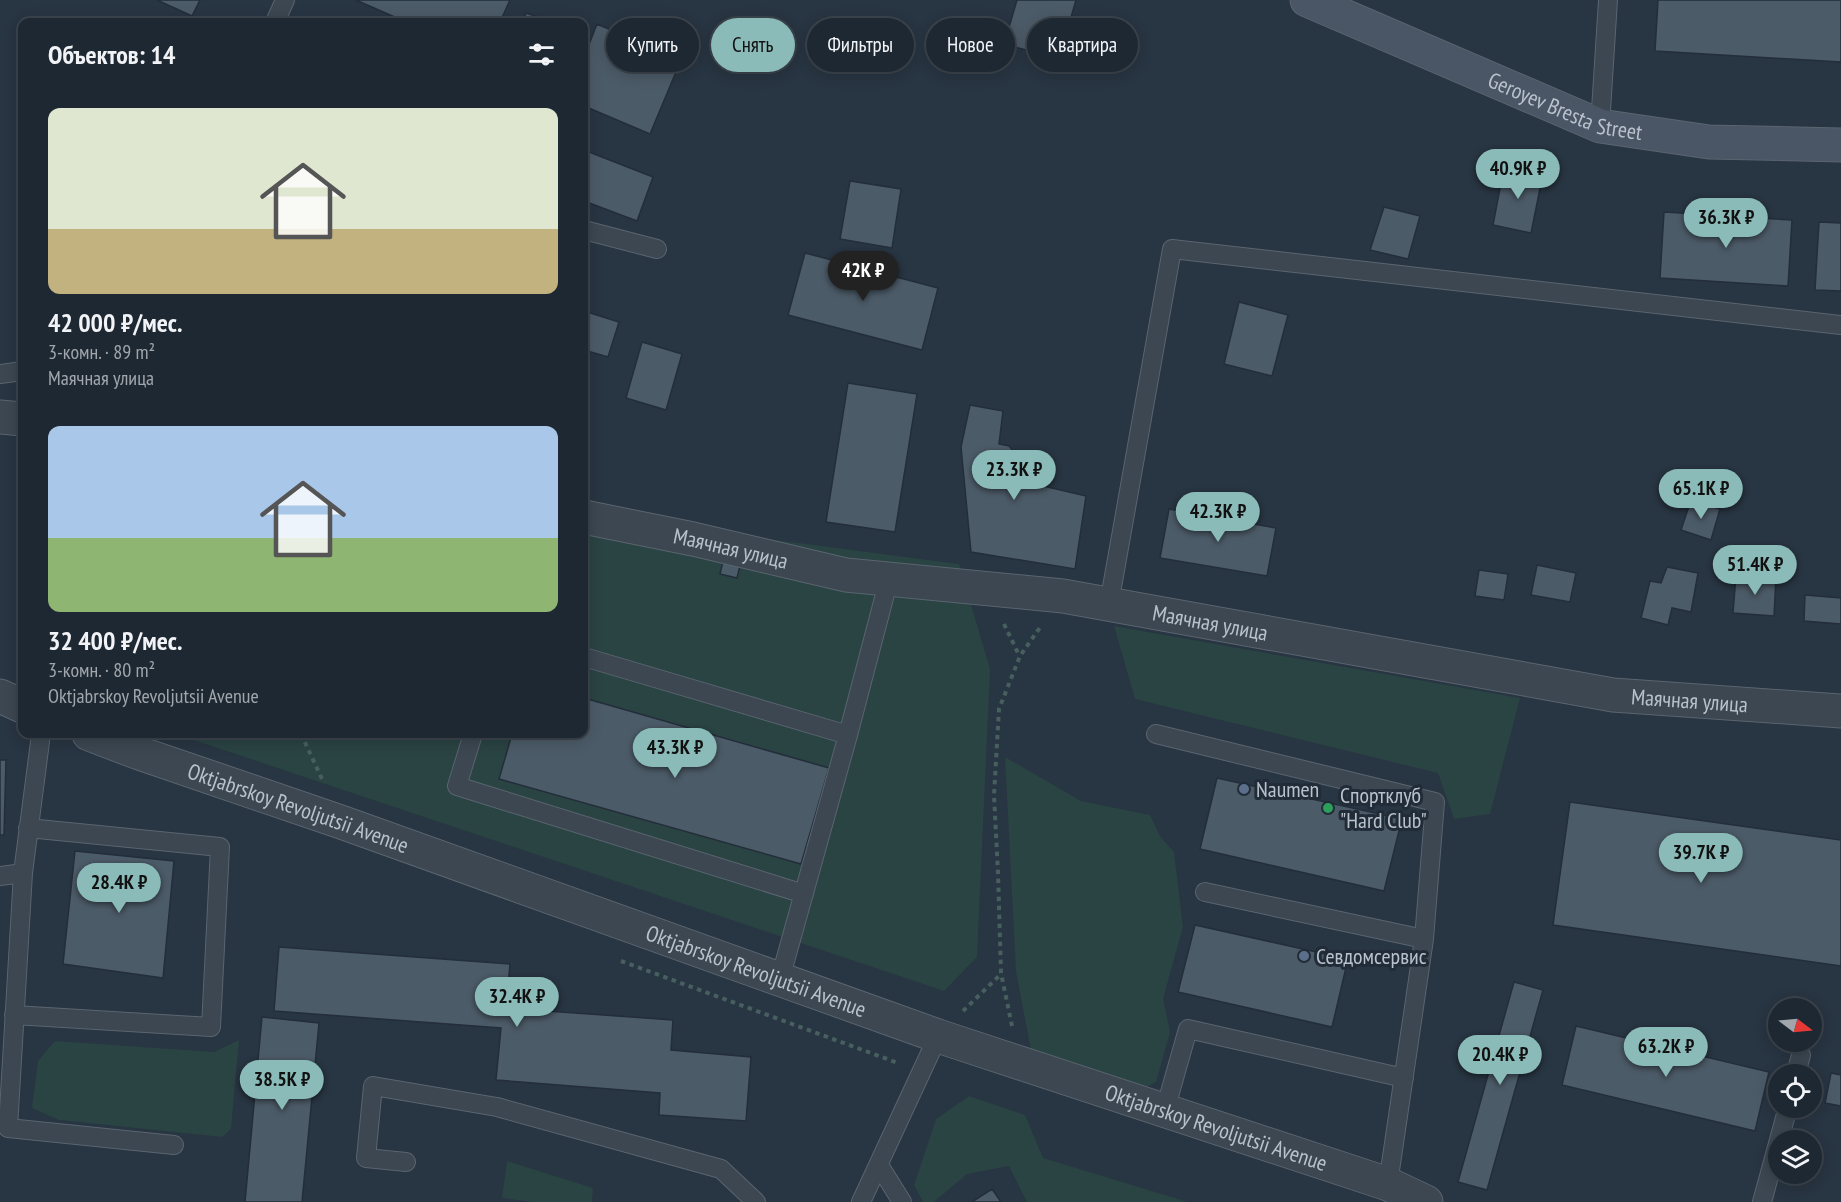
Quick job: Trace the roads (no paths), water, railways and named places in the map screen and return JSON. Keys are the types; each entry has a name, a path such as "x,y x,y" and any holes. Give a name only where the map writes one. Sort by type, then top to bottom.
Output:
{"street":[{"name":"Geroyev Bresta Street","path":"1307,0 1600,126 1709,142 1841,145"},
{"path":"0,417 18,419"},
{"name":"Маячная улица","path":"588,518 693,539 846,575 1063,596 1614,695 1841,711"},
{"path":"0,696 18,704"},
{"name":"Oktjabrskoy Revoljutsii Avenue","path":"100,738 938,1036 1388,1184 1426,1202"}],"lane":[{"path":"277,18 285,0"},
{"path":"1600,126 1608,0"},
{"path":"588,231 657,249"},
{"path":"1109,604 1172,249 1841,325"},
{"path":"0,374 18,372"},
{"path":"780,979 889,579"},
{"path":"588,658 848,735"},
{"path":"1155,734 1435,802 1424,939 1388,1184"},
{"path":"40,738 23,873 8,1128 174,1145"},
{"path":"472,738 457,786 804,894"},
{"path":"14,1015 211,1027 220,847 28,828"},
{"path":"0,876 23,873"},
{"path":"1205,892 1424,939"},
{"path":"1165,1110 1188,1029 1404,1078"},
{"path":"861,1202 938,1036"},
{"path":"1799,1064 1801,1055"},
{"path":"406,1162 366,1158 373,1086 497,1107 721,1169 756,1202"},
{"path":"1762,1202 1785,1118"},
{"path":"879,1166 902,1202"}],"place":[{"name":"Naumen","path":"1244,789"},
{"name":"Спортклуб \"Hard Club\"","path":"1328,808"},
{"name":"Севдомсервис","path":"1304,956"}]}
